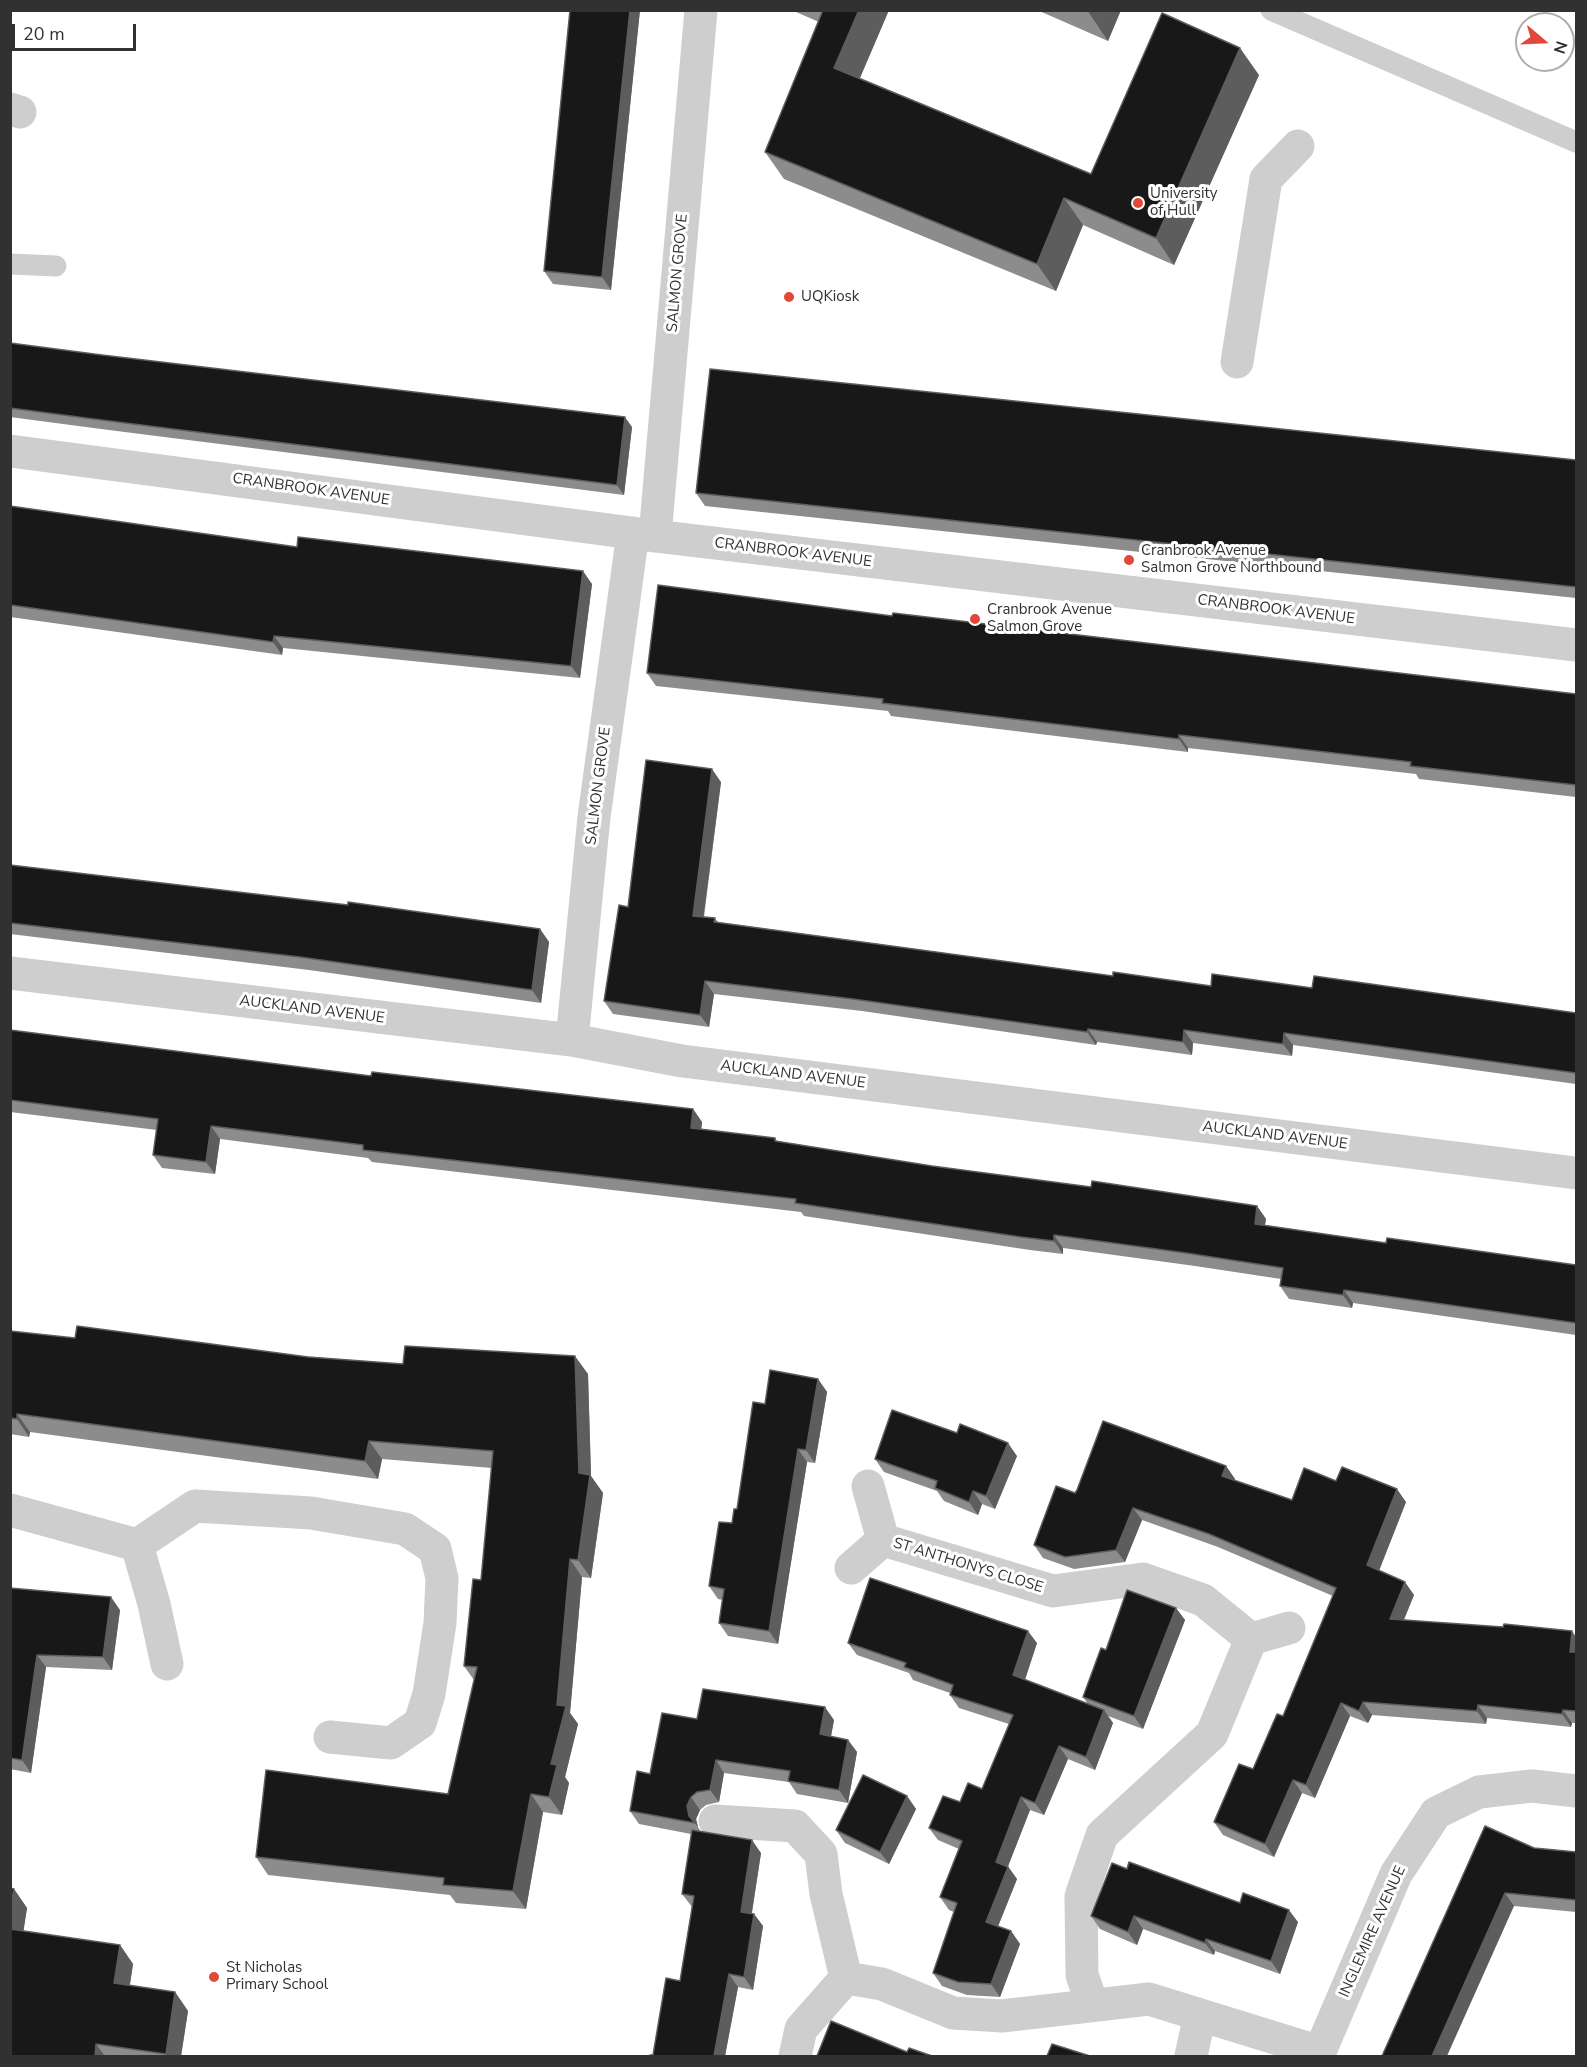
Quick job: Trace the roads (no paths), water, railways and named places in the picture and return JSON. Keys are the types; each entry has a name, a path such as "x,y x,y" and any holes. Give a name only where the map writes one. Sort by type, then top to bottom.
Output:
{"street":[{"name":"SALMON GROVE","path":"572,1040 594,817 644,535 701,10"},
{"path":"1237,362 1266,179 1298,146"},
{"name":"CRANBROOK AVENUE","path":"10,452 644,535 1576,645"},
{"name":"AUCKLAND AVENUE","path":"10,973 572,1040 682,1062 1576,1173"},
{"name":"ST ANTHONYS CLOSE","path":"868,1486 883,1540"},
{"path":"10,1510 137,1545 195,1506 311,1513 405,1529 435,1549 442,1578 440,1623 429,1694 420,1723 391,1743 330,1737"},
{"name":"ST ANTHONYS CLOSE","path":"851,1568 883,1540"},
{"name":"ST ANTHONYS CLOSE","path":"883,1540 1053,1591 1143,1579 1203,1600 1251,1639"},
{"path":"137,1545 154,1604 167,1664"},
{"path":"1092,2004 1082,1975 1081,1896 1102,1835 1212,1734 1251,1639 1289,1628"},
{"name":"INGLEMIRE AVENUE","path":"1319,2054 1396,1874 1436,1813 1479,1792 1532,1786 1576,1791"},
{"path":"715,1821 795,1826 821,1854 826,1894 846,1978"},
{"path":"846,1978 882,1984 953,2013 1002,2016 1149,1999 1319,2054"},
{"path":"795,2056 801,2028 846,1978"},
{"path":"1191,2056 1200,2015"}],"lane":[{"path":"1272,10 1576,142"},
{"path":"10,264 56,266"}],"place":[{"name":"University of Hull","path":"1138,203"},
{"name":"UQKiosk","path":"789,297"},
{"name":"Cranbrook Avenue Salmon Grove Northbound","path":"1129,560"},
{"name":"Cranbrook Avenue Salmon Grove","path":"975,619"},
{"name":"St Nicholas Primary School","path":"214,1977"}]}
